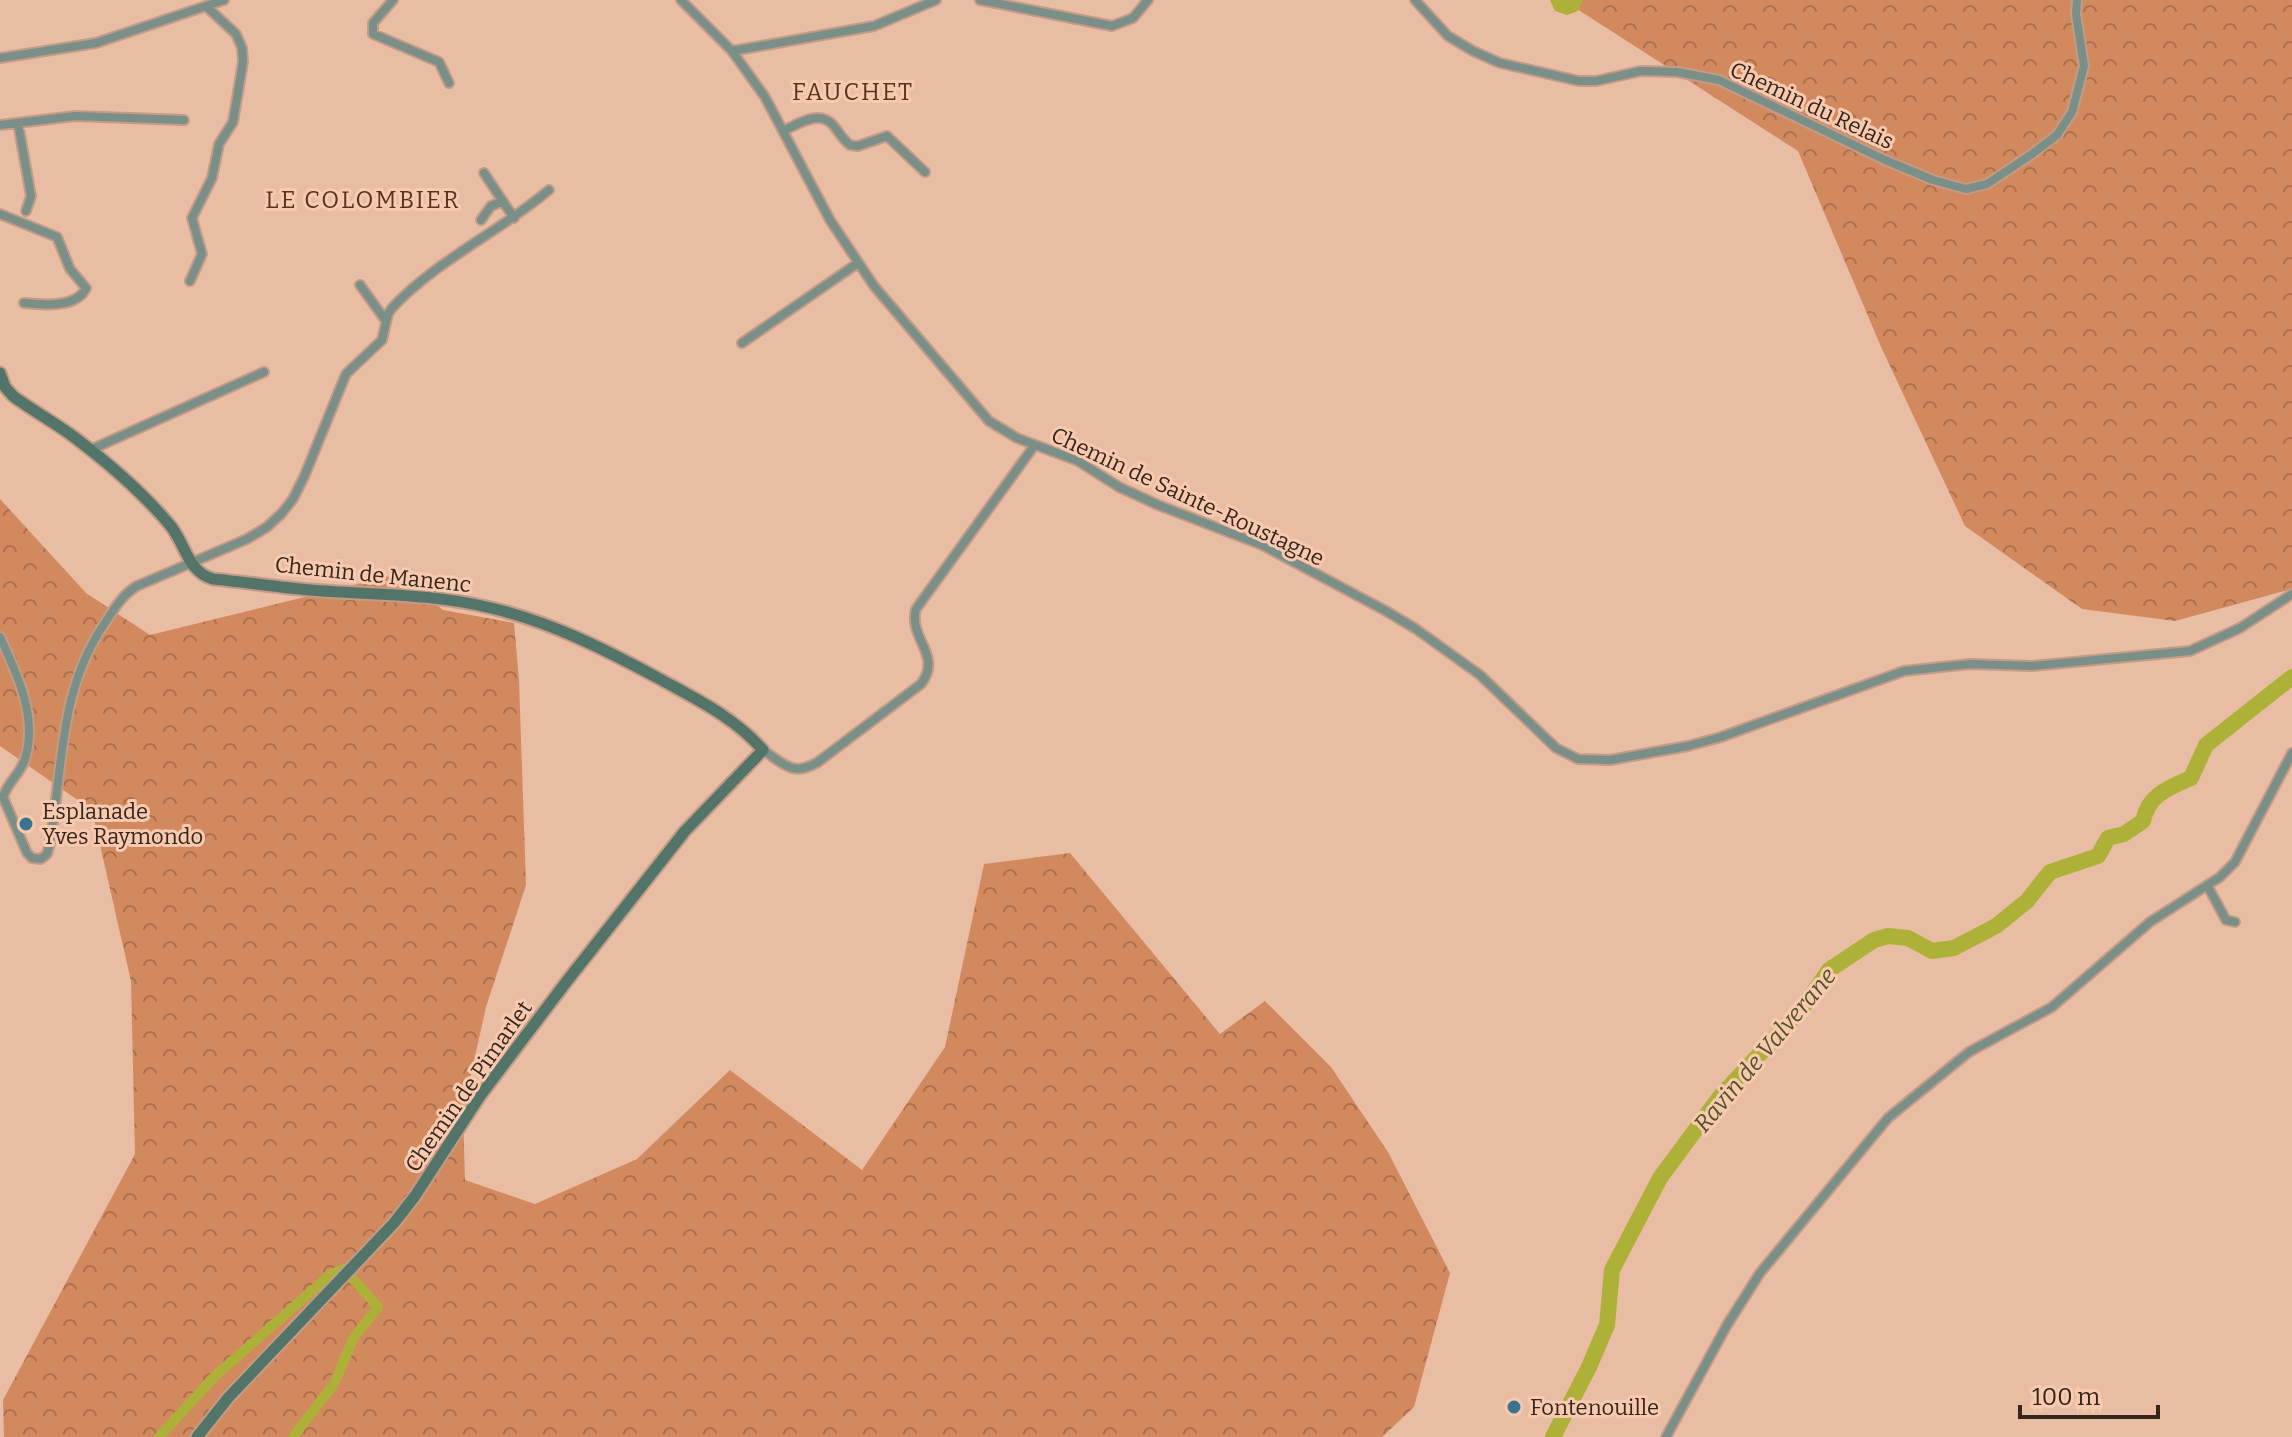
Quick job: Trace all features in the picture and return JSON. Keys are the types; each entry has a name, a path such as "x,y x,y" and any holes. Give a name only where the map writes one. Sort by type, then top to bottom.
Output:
{"street":[{"path":"0,58 96,43 224,0"},
{"path":"393,0 373,23 373,34 439,62 449,83"},
{"name":"Chemin de Sainte-Roustagne","path":"681,0 732,51 765,97 830,220 858,263 982,414 1008,434 1078,461 1119,487 1158,505 1262,545 1386,611 1480,675 1556,748 1578,759 1610,760 1688,746 1904,671 1970,664 2031,666 2190,651 2240,628 2292,594"},
{"path":"732,51 874,26 936,0"},
{"path":"980,0 1112,26 1133,18 1148,0"},
{"name":"Chemin du Relais","path":"1415,0 1448,36 1500,63 1579,81 1596,81 1641,71 1677,72 1719,80 1885,160 1933,180 1966,189 1991,181 2032,154 2057,135 2072,112 2084,66 2076,14 2077,0"},
{"path":"190,281 202,254 192,218 212,178 219,144 233,122 243,55 240,41 232,29 207,7"},
{"path":"0,125 75,116 184,120"},
{"path":"785,130 808,119 818,118 830,122 850,145 858,146 887,136 925,172"},
{"path":"18,123 31,196 26,211"},
{"path":"484,173 514,218"},
{"path":"0,637 20,681 28,724 26,756 3,797 27,853 32,858 41,859 47,854 50,843 61,744 69,703 86,653 127,592 254,535 275,520 293,499 346,374 382,340 392,308 416,284 514,218 549,190"},
{"path":"481,220 489,208 503,201"},
{"path":"0,214 57,237 67,264 86,288 79,297 52,305 24,303"},
{"path":"742,343 858,263"},
{"path":"360,285 386,321"},
{"path":"90,450 264,372"},
{"path":"1,380 8,391 25,405 90,450 170,524 191,564"},
{"name":"Chemin de Manenc","path":"191,564 198,572 213,579 308,590 381,592 471,603 556,628 615,655 725,716 763,750 792,769 801,771 811,767 907,697 923,682 929,671 929,661 915,627 916,609 1034,446"},
{"name":"Chemin de Pimarlet","path":"197,1437 228,1398 394,1223 489,1084 677,840 763,750"},
{"path":"1666,1437 1727,1325 1760,1273 1888,1118 1975,1048 2052,1007 2150,922 2207,885 2235,862 2292,753"},
{"path":"2207,885 2226,920 2235,922"}],"green space":[{"path":"1563,0 2292,0 2292,589 2175,621 2082,609 1965,526 1882,349 1798,151"},
{"path":"0,499 86,593 150,635 398,574 443,610 514,623 526,885 486,1007 463,1111 465,1180 535,1204 637,1159 730,1070 862,1170 945,1047 984,864 1070,853 1220,1034 1265,1001 1331,1067 1388,1152 1450,1273 1414,1407 1382,1437 4,1437 3,1400 135,1154 131,981 92,810 0,746"}],"shaded area":[{"path":"1550,0 1583,0 1578,11 1567,15 1555,11"}],"waterway":[{"name":"Ravin de Valverane","path":"1553,1437 1607,1325 1612,1270 1660,1178 1719,1098 1804,1006 1829,970 1874,940 1888,936 1908,938 1932,951 1954,948 1996,926 2027,901 2050,872 2098,856 2108,838 2124,834 2143,821 2154,799 2191,778 2206,745 2292,677"},
{"path":"159,1437 214,1377 331,1274 344,1269 378,1307 353,1339 334,1384 293,1437"}],"place":[{"name":"Esplanade Yves Raymondo","path":"26,824"},
{"name":"Fontenouille","path":"1514,1407"}],"district":[{"name":"FAUCHET","path":"853,92"},
{"name":"LE COLOMBIER","path":"363,200"}]}
